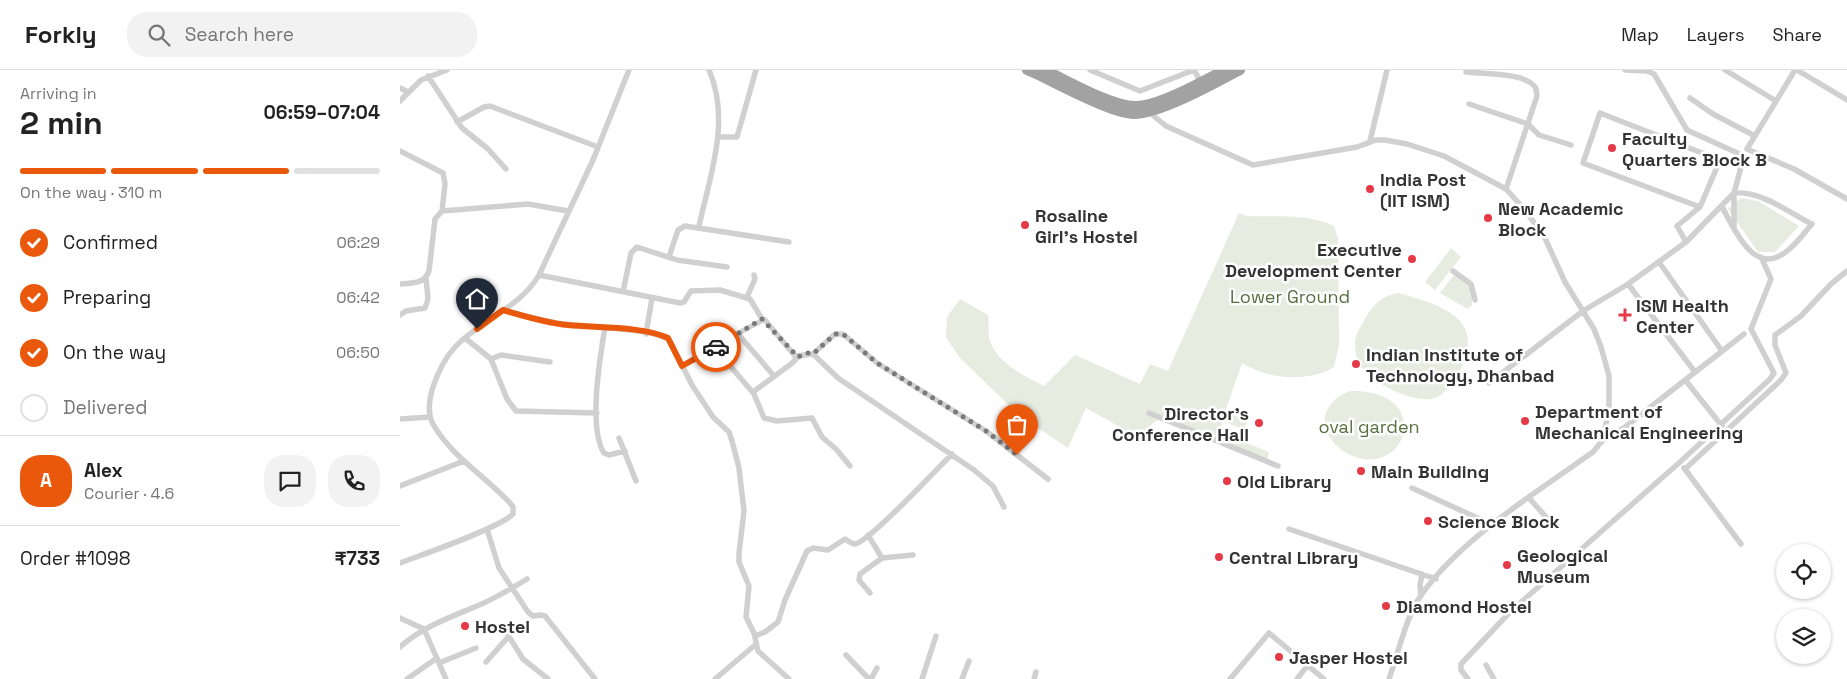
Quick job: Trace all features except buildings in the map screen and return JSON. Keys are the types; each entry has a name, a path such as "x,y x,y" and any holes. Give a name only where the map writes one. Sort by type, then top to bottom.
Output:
{"highway":[{"path":"1027,70 1114,109 1133,114 1149,112 1240,70"},
{"path":"1044,70 1100,95 1134,106 1152,103 1224,70"}],"street":[{"path":"400,101 421,80 447,70"},
{"path":"400,563 487,529 509,518 512,514 513,507 464,460 433,424 430,417 430,398 438,372 455,347 464,338 527,292 539,275 598,147 629,70"},
{"path":"699,226 719,137 715,87 709,70"},
{"path":"719,137 737,138 756,70"},
{"path":"1090,70 1140,92 1195,70 1201,82"},
{"path":"1370,141 1387,70"},
{"path":"1625,70 1647,71 1654,74 1687,130 1744,156 1734,193 1734,227"},
{"path":"1725,70 1776,101"},
{"path":"1847,100 1796,70 1747,149 1794,169 1847,200"},
{"path":"1466,72 1512,76 1534,85 1537,96 1506,189"},
{"path":"428,76 457,122 467,134 488,149 506,169"},
{"path":"400,88 408,92"},
{"path":"1690,98 1713,114 1755,136"},
{"path":"1469,104 1528,124 1539,135 1571,145"},
{"path":"457,122 490,106 598,147"},
{"path":"1149,112 1166,126 1253,165 1357,147 1370,141 1385,140 1407,144 1444,156 1506,189 1544,236 1566,282 1594,329 1609,376 1609,410 1602,441"},
{"path":"1686,242 1677,226 1700,206 1720,160 1600,113 1583,163 1700,206"},
{"path":"400,151 443,173 445,184 442,211 435,219 429,271 426,278 428,299 425,308 406,311 400,315"},
{"path":"1489,383 1583,311 1628,284 1686,242 1734,193 1758,196 1812,224 1782,255 1772,259 1761,257 1756,256 1747,248 1722,207"},
{"path":"442,211 528,204 568,211"},
{"path":"670,257 678,230 685,226 699,226 789,242"},
{"path":"623,292 633,249 637,247 670,257 727,267"},
{"path":"1468,679 1460,667 1461,664 1510,612 1680,462 1774,373 1751,329 1772,279 1761,257"},
{"path":"1659,262 1722,351"},
{"path":"1453,271 1471,284 1475,300"},
{"path":"1685,469 1781,380 1786,372 1775,345 1774,335 1802,316 1831,284 1847,271"},
{"path":"539,275 680,303 684,302 691,291 711,290 747,297 754,303 762,319 798,357"},
{"path":"747,297 755,278 754,275"},
{"path":"400,284 420,282 426,278"},
{"path":"1628,284 1696,372"},
{"path":"646,334 652,298"},
{"path":"503,310 550,322 668,338 692,384 713,417 729,432 738,468 744,511 739,562 749,586 746,617 755,636 755,645 760,654 788,679"},
{"path":"682,366 739,335 762,319"},
{"path":"605,328 597,385 598,428 604,453 609,455 625,451"},
{"path":"813,354 835,334 843,334 877,363 986,431 1048,479"},
{"path":"1389,679 1415,605 1436,579 1499,519 1593,452 1602,441 1625,427 1744,334"},
{"path":"739,335 774,376"},
{"path":"464,338 492,359 507,400 516,411 597,413"},
{"path":"715,348 753,392 762,415 769,420 812,418 822,437 836,449 850,466"},
{"path":"753,392 798,357 808,353 813,354 838,378 988,480 1004,507"},
{"path":"492,359 501,355 550,362"},
{"path":"1686,381 1726,431"},
{"path":"1149,413 1278,466"},
{"path":"400,418 430,417"},
{"path":"619,438 636,481"},
{"path":"755,636 765,632 778,622 785,600 808,550 813,548 828,550 844,539 854,544 868,535 952,454"},
{"path":"400,486 464,460"},
{"path":"1680,462 1741,544"},
{"path":"1412,488 1484,522"},
{"path":"1529,498 1555,527"},
{"path":"487,529 495,560 532,616 541,614 545,616 595,679"},
{"path":"1289,529 1436,579"},
{"path":"868,535 882,558"},
{"path":"870,593 859,580 859,576 882,558 913,555"},
{"path":"1422,574 1420,585 1422,596"},
{"path":"400,647 424,629 512,588 526,579"},
{"path":"400,618 424,629 446,679"},
{"path":"503,627 526,663 548,679"},
{"path":"1230,679 1269,633 1309,664 1324,679"},
{"path":"486,662 509,636"},
{"path":"922,679 936,636"},
{"path":"715,679 755,645"},
{"path":"407,679 438,660 476,648"},
{"path":"846,655 870,679 877,668"},
{"path":"962,679 969,661"},
{"path":"1297,679 1309,664"},
{"path":"1486,665 1494,679"},
{"path":"1034,679 1036,672"}],"green space":[{"path":"1741,198 1758,201 1799,226 1775,252 1758,252 1728,209"},
{"name":"Lower Ground","path":"1239,213 1246,216 1291,216 1313,219 1334,226 1338,239 1339,345 1334,367 1312,375 1288,377 1263,373 1242,363 1225,412 1248,421 1244,430 1223,421 1218,432 1269,452 1267,460 1159,419 1136,436 1086,408 1068,448 1020,416 961,359 946,338 947,317 960,299 988,315 989,338 997,354 1019,373 1044,386 1075,355 1140,384 1150,364 1168,371"},
{"path":"1451,248 1461,257 1435,290 1425,282"},
{"path":"1454,275 1472,288 1472,305 1468,309 1440,293"},
{"path":"1398,293 1429,303 1455,316 1463,326 1468,337 1467,352 1460,370 1446,390 1435,398 1416,398 1393,390 1372,377 1358,361 1355,341 1366,317 1379,301"},
{"name":"oval garden","path":"1350,391 1377,394 1393,402 1399,409 1403,416 1404,429 1403,436 1394,450 1378,458 1362,459 1347,453 1334,443 1326,430 1325,416 1332,402"}],"way so far":[{"path":"716,347 739,335 762,319 798,357 808,353 813,354 835,334 843,334 877,363 986,431 1017,455"}],"place":[{"name":"Faculty Quarters Block B","path":"1612,148"},
{"name":"India Post (IIT ISM)","path":"1370,189"},
{"name":"New Academic Block","path":"1488,218"},
{"name":"Rosaline Girl's Hostel","path":"1025,225"},
{"name":"Executive Development Center","path":"1412,259"},
{"name":"ISM Health Center","path":"1625,315"},
{"name":"Indian Institute of Technology, Dhanbad","path":"1356,364"},
{"name":"Department of Mechanical Engineering","path":"1525,421"},
{"name":"Director's Conference Hall","path":"1259,423"},
{"name":"Main Building","path":"1361,471"},
{"name":"Old Library","path":"1227,481"},
{"name":"Science Block","path":"1428,521"},
{"name":"Central Library","path":"1219,557"},
{"name":"Geological Museum","path":"1507,565"},
{"name":"Diamond Hostel","path":"1386,606"},
{"name":"Hostel","path":"465,626"},
{"name":"Jasper Hostel","path":"1279,657"}],"route":[{"path":"477,329 503,310 550,322 614,328 665,337 670,341 682,366 716,347"}]}
